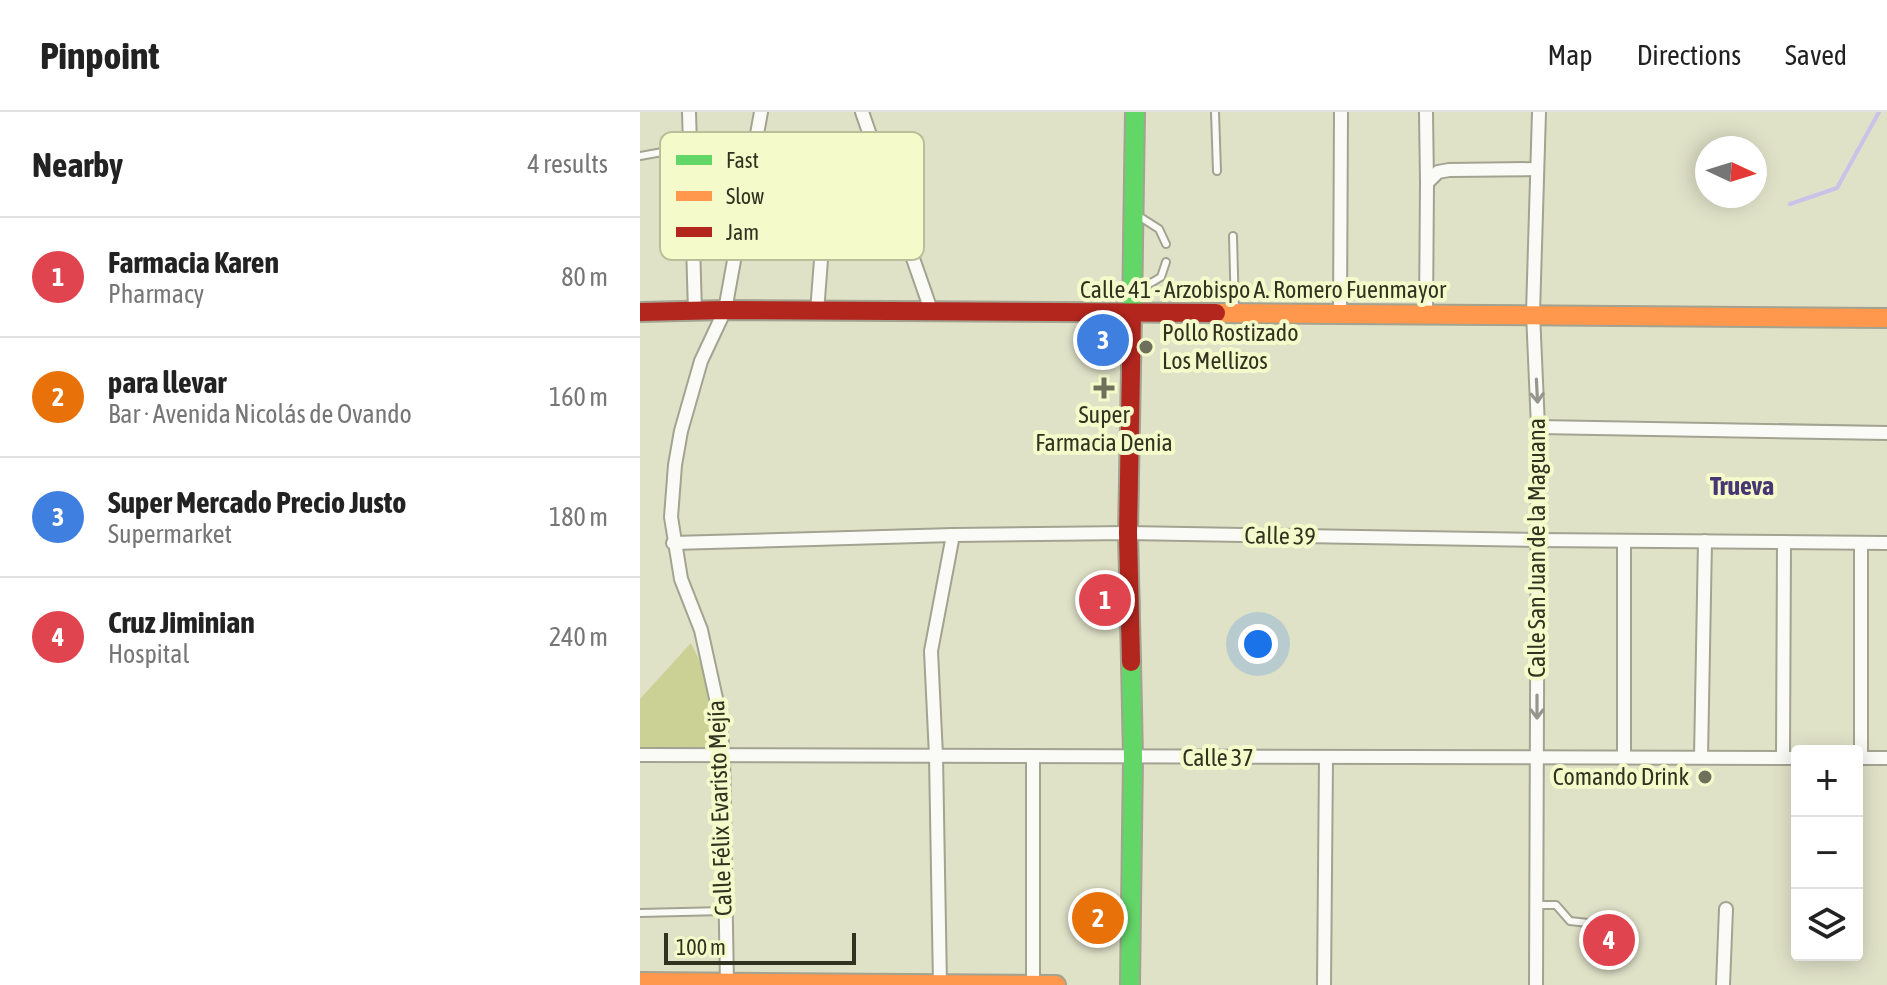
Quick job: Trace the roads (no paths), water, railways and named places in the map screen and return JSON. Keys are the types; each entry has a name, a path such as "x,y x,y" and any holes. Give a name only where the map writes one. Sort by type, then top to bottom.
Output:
{"street":[{"path":"689,112 690,132"},
{"name":"Calle Félix Evaristo Mejía","path":"757,132 761,112"},
{"path":"862,112 869,132"},
{"path":"1130,985 1133,758 1128,533 1135,112"},
{"path":"1340,314 1341,112"},
{"path":"1426,112 1426,314"},
{"name":"Calle San Juan de la Maguana","path":"1536,985 1538,427 1533,313 1539,112"},
{"path":"1427,183 1438,172 1449,170 1537,169"},
{"path":"693,260 695,311"},
{"name":"Calle Félix Evaristo Mejía","path":"727,983 723,755 716,690 701,630 681,579 671,517 681,431 701,361 725,310 734,260"},
{"path":"817,312 821,260"},
{"path":"914,260 932,313"},
{"name":"Calle 41 - Arzobispo A. Romero Fuenmayor","path":"640,312 1533,313 1887,318"},
{"path":"1538,427 1887,433"},
{"name":"Calle 39","path":"673,543 1128,533 1887,543"},
{"path":"940,984 931,651 953,535"},
{"path":"1624,541 1624,757"},
{"path":"1701,757 1705,541"},
{"path":"1783,758 1784,542"},
{"path":"1859,745 1861,543"},
{"name":"Calle 37","path":"640,755 1791,758"},
{"path":"1033,757 1033,985"},
{"path":"1324,985 1326,758"},
{"path":"1863,758 1887,758"},
{"path":"1723,985 1726,909"},
{"path":"640,982 1056,985"}],"lane":[{"path":"1215,112 1217,171"},
{"path":"640,156 660,152"},
{"path":"1134,213 1159,229 1166,244"},
{"path":"1233,236 1235,314"},
{"path":"1133,293 1161,277 1166,262"},
{"path":"1536,905 1556,905 1570,921 1597,924"},
{"path":"640,913 724,911"}],"waterway":[{"path":"1790,204 1837,188 1879,112"}],"place":[{"name":"Super Mercado Precio Justo","path":"1103,340"},
{"name":"Pollo Rostizado Los Mellizos","path":"1146,347"},
{"name":"Super Farmacia Denia","path":"1104,388"},
{"name":"Farmacia Karen","path":"1105,600"},
{"name":"Comando Drink","path":"1705,777"},
{"name":"para llevar","path":"1098,918"},
{"name":"Cruz Jiminian","path":"1609,940"}],"district":[{"name":"Trueva","path":"1742,486"}]}
